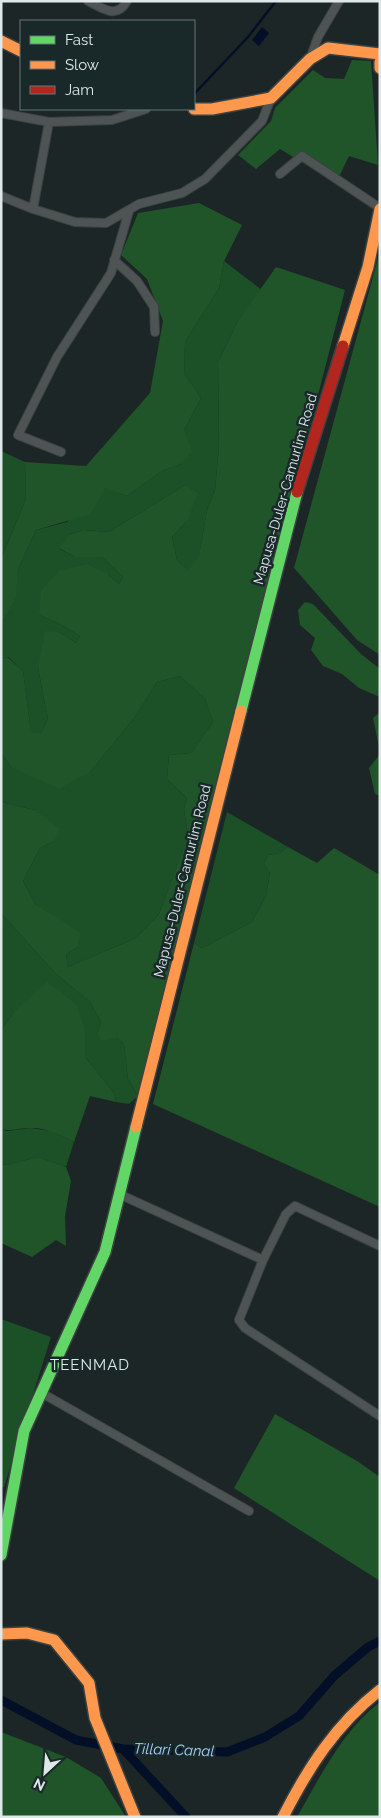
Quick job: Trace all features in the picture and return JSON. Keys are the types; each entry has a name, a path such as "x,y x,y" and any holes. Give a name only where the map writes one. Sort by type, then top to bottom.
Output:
{"street":[{"path":"88,1 110,12 122,10 127,1"},
{"path":"310,59 318,37 339,1"},
{"path":"1,40 20,50"},
{"path":"1,196 33,209 75,222 106,223 130,211 139,204 182,193 205,179 262,121 271,98 310,59 328,48 380,54"},
{"path":"380,62 380,68"},
{"path":"195,109 212,109 271,98"},
{"path":"1,113 49,122 112,120 143,110"},
{"path":"33,209 49,122"},
{"path":"280,174 302,156 380,209"},
{"name":"Mapusa-Duler-Camurlim Road","path":"1,1555 24,1431 40,1392 105,1252 293,505 368,267 380,209"},
{"path":"61,452 18,435 57,357 111,273 130,211"},
{"path":"114,260 137,281 154,306 155,332"},
{"path":"119,1194 263,1260"},
{"path":"380,1246 295,1206 286,1214 263,1260 239,1320 242,1324 380,1416"},
{"path":"40,1392 249,1511"},
{"path":"1,1634 27,1633 54,1640 89,1682 95,1718 135,1817"},
{"path":"284,1817 294,1795 333,1735 367,1698 380,1690"}],"green space":[{"path":"352,60 371,61 378,165 349,156 336,183 280,149 256,169 238,155 271,121 275,108 313,70 325,78 344,79"},
{"path":"199,203 242,225 224,261 219,288 185,342 184,373 201,398 184,430 192,451 181,464 162,471 127,496 105,488 91,514 36,530 18,569 16,597 4,620 1,620 1,559 26,499 25,462 86,466 150,393 163,321 147,279 121,255 138,213"},
{"path":"380,251 380,655 357,640 294,568"},
{"path":"224,261 262,290 238,321 218,362 219,446 215,490 207,510 199,557 189,571 177,560 172,537 187,521 185,485 109,532 83,530 69,535 60,549 75,557 102,557 123,577 119,584 108,574 39,615 58,623 80,636 76,643 59,632 38,668 48,719 41,733 31,733 23,671 8,657 1,658 1,620 4,620 15,597 18,569 36,530 67,522 105,487 127,496 162,471 181,464 184,430 201,398 184,373 185,342 219,288"},
{"path":"276,267 345,290 138,1096 128,1079 124,1044 117,1038 102,1041 97,1035 101,1022 90,1002 55,973 1,913 1,802 35,810 60,829 54,841 40,848 23,881 36,905 81,933 77,947 66,955 68,967 136,938 159,914 188,836 184,809 187,798 167,779 169,755 191,753 213,722 205,699 180,676 157,682 135,717 90,772 59,789 11,767 1,753 1,658 7,657 23,671 31,732 41,733 48,719 38,668 45,631 59,632 76,643 80,636 58,623 39,615 41,590 59,571 87,564 108,574 119,584 123,577 102,557 75,557 59,548 69,535 83,530 109,532 185,485 198,493 187,521 172,537 177,560 188,570 199,556 207,510 215,490 219,446 218,362 238,321"},
{"path":"1,451 25,462 26,499 1,559"},
{"path":"305,602 313,604 361,654 380,669 380,697 359,688 342,674 323,666 311,650 315,638 300,625 298,610"},
{"path":"180,676 205,699 213,722 191,753 169,755 167,779 187,798 184,809 188,837 159,914 136,938 68,967 66,955 77,947 36,905 23,881 40,848 54,841 35,810 1,802 1,753 11,767 90,772 135,717 157,682"},
{"path":"380,712 380,752 373,718"},
{"path":"380,754 380,796 375,794 369,768"},
{"path":"227,812 288,847 280,853 268,855 264,864 270,873 266,896 252,922 202,948 194,943"},
{"path":"288,847 317,863 334,848 380,875 380,1207 153,1104 194,943 202,948 252,922 266,896 270,873 264,864 268,855 280,853"},
{"path":"1,913 55,973 90,1002 101,1022 97,1035 117,1038 124,1044 128,1079 138,1096 129,1104 116,1102 114,1093 85,1057 85,1030 14,1012 1,1030"},
{"path":"47,982 77,1005 85,1030 85,1057 114,1093 116,1102 90,1096 74,1142 53,1132 41,1129 1,1129 1,1030 14,1012"},
{"path":"30,1128 52,1131 74,1142 66,1167 38,1157 6,1165 1,1164 1,1129 7,1131"},
{"path":"38,1157 66,1167 71,1181 65,1216 66,1246 56,1240 32,1257 1,1243 1,1164 6,1165"},
{"path":"1,1319 51,1337 4,1487 1,1487"},
{"path":"275,1414 357,1461 380,1477 380,1581 234,1488"},
{"path":"380,1702 380,1817 297,1817 333,1755 355,1726"},
{"path":"1,1732 66,1757 101,1778 126,1817 1,1817"}],"water":[{"path":"262,27 269,33 259,46 252,40"}],"waterway":[{"path":"195,93 248,37 276,1"},
{"name":"Tillari Canal","path":"1,1700 76,1740 123,1749 227,1752 265,1737 299,1716 335,1675 368,1647 380,1641"},
{"path":"123,1749 186,1817"}],"traffic: fast":[{"path":"241,711 297,492"},
{"path":"1,1555 24,1431 105,1252 136,1127"}],"traffic: slow":[{"path":"1,41 20,50"},
{"path":"195,109 212,109 271,98 310,59 328,48 380,54"},
{"path":"380,62 380,68"},
{"path":"343,346 368,267 380,209"},
{"path":"136,1127 241,711"},
{"path":"1,1634 27,1633 54,1640 89,1683 95,1718 135,1817"},
{"path":"283,1817 324,1748 350,1717 380,1690"}],"traffic: jam":[{"path":"297,492 343,346"}],"district":[{"name":"TEENMAD","path":"90,1365"}]}
